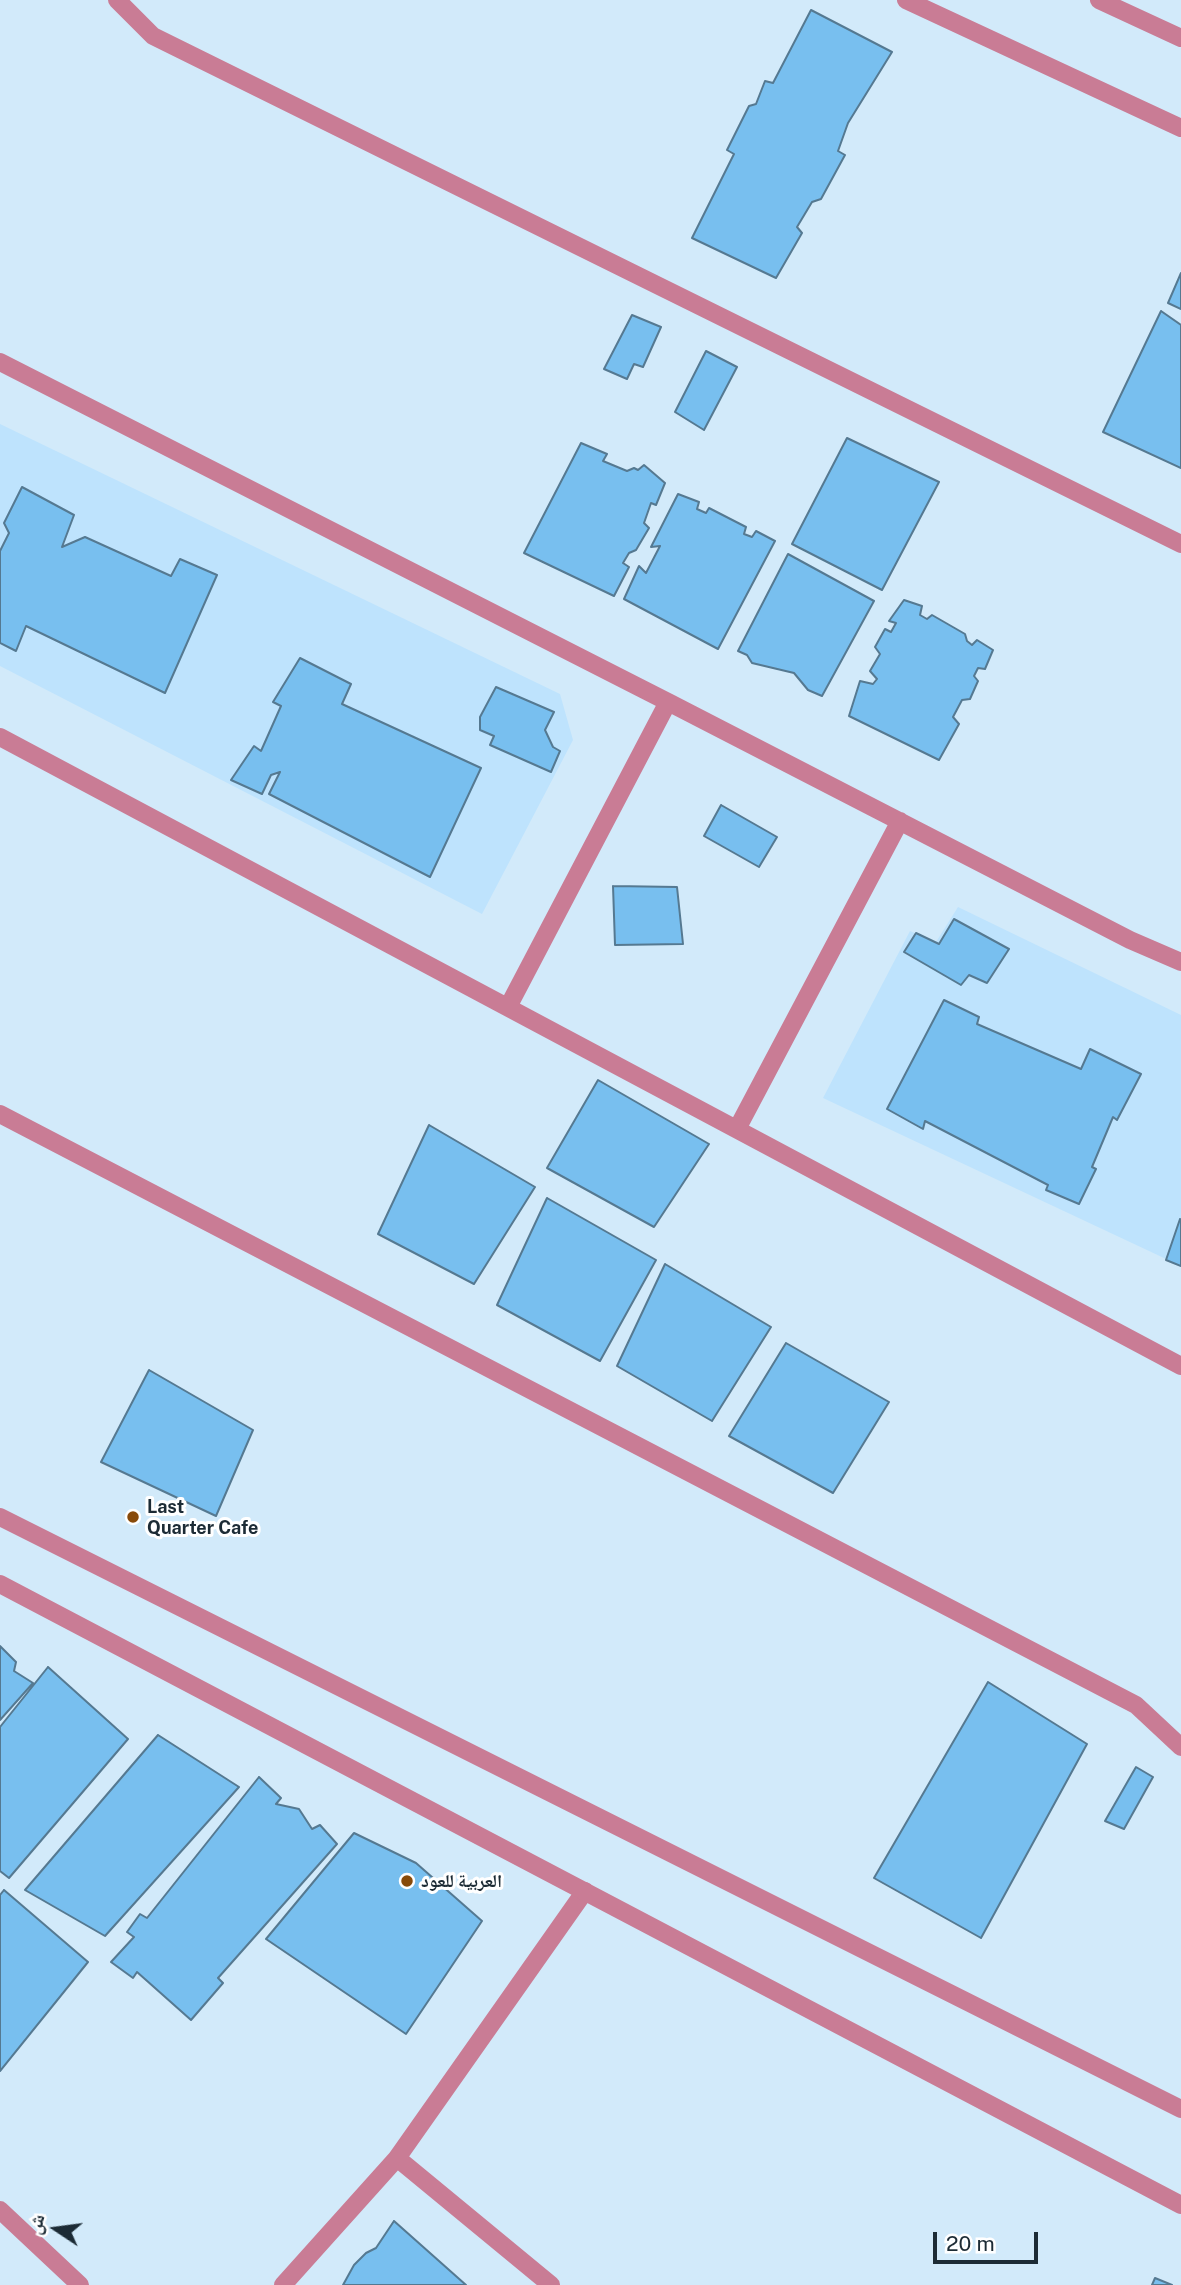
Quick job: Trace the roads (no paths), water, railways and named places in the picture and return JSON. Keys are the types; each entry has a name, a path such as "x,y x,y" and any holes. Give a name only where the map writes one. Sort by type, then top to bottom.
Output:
{"street":[{"path":"117,0 153,36 1181,544"},
{"path":"906,0 1181,128"},
{"path":"1099,0 1181,38"},
{"path":"0,362 1130,940 1181,962"},
{"path":"508,1007 668,702"},
{"path":"0,737 1181,1366"},
{"path":"737,1129 900,821"},
{"path":"0,1114 1136,1705 1181,1746"},
{"path":"0,1517 1181,2109"},
{"path":"0,1584 1181,2205"},
{"path":"283,2285 397,2158 585,1891"},
{"path":"397,2158 551,2285"},
{"path":"0,2210 80,2285"}],"place":[{"name":"Last Quarter Cafe","path":"133,1517"},
{"name":"العربية للعود","path":"407,1881"}]}
